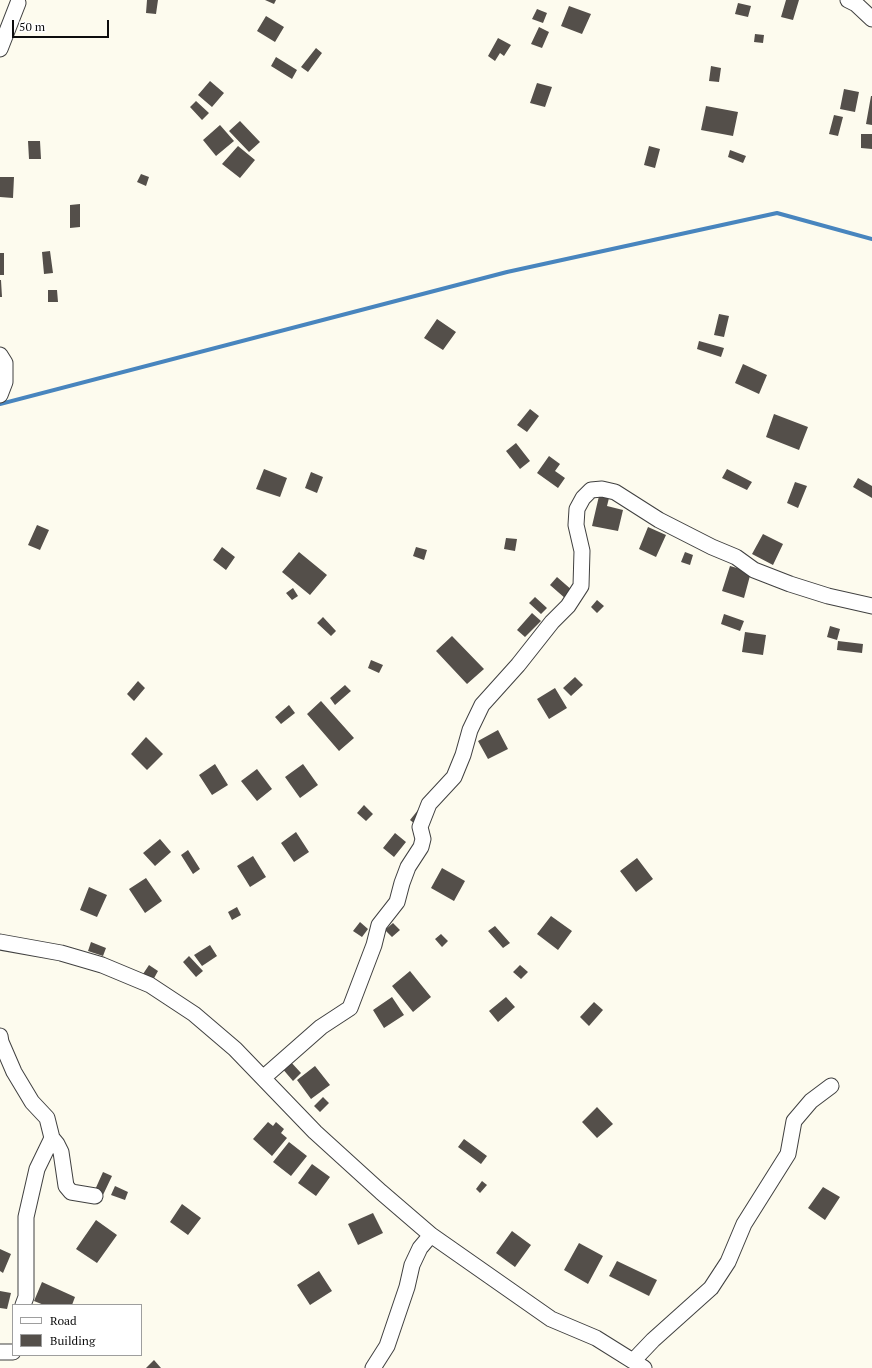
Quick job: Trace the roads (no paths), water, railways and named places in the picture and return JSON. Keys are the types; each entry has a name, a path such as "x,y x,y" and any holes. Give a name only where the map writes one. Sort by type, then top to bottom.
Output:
{"street":[{"path":"848,0 856,4 872,19"},
{"path":"0,49 18,3"},
{"path":"0,355 5,363 5,382 0,395"},
{"path":"263,1078 321,1027 350,1008 374,945 379,925 397,902 408,867 421,847 424,838 420,827 429,804 454,777 463,755 470,730 482,705 518,665 552,622 568,606 581,586 582,551 576,525 577,509 583,498 590,490 602,488 615,492 659,520 712,547 736,557 754,570 790,584 828,596 872,606"},
{"path":"0,942 61,953 102,964 150,985 194,1014 235,1049 321,1137 380,1192 431,1235 551,1319 596,1338 638,1364 653,1340 711,1288 728,1262 744,1224 788,1154 794,1120 811,1101 831,1086"},
{"path":"0,1036 1,1042 14,1072 32,1102 47,1118 52,1138 61,1152 66,1186 71,1192 95,1196"},
{"path":"23,1304 26,1297 26,1217 38,1169 52,1138"},
{"path":"374,1368 387,1346 407,1287 412,1265 420,1248 431,1235"},
{"path":"0,1352 12,1352"}],"waterway":[{"path":"0,404 507,272 777,213 872,239"}]}
